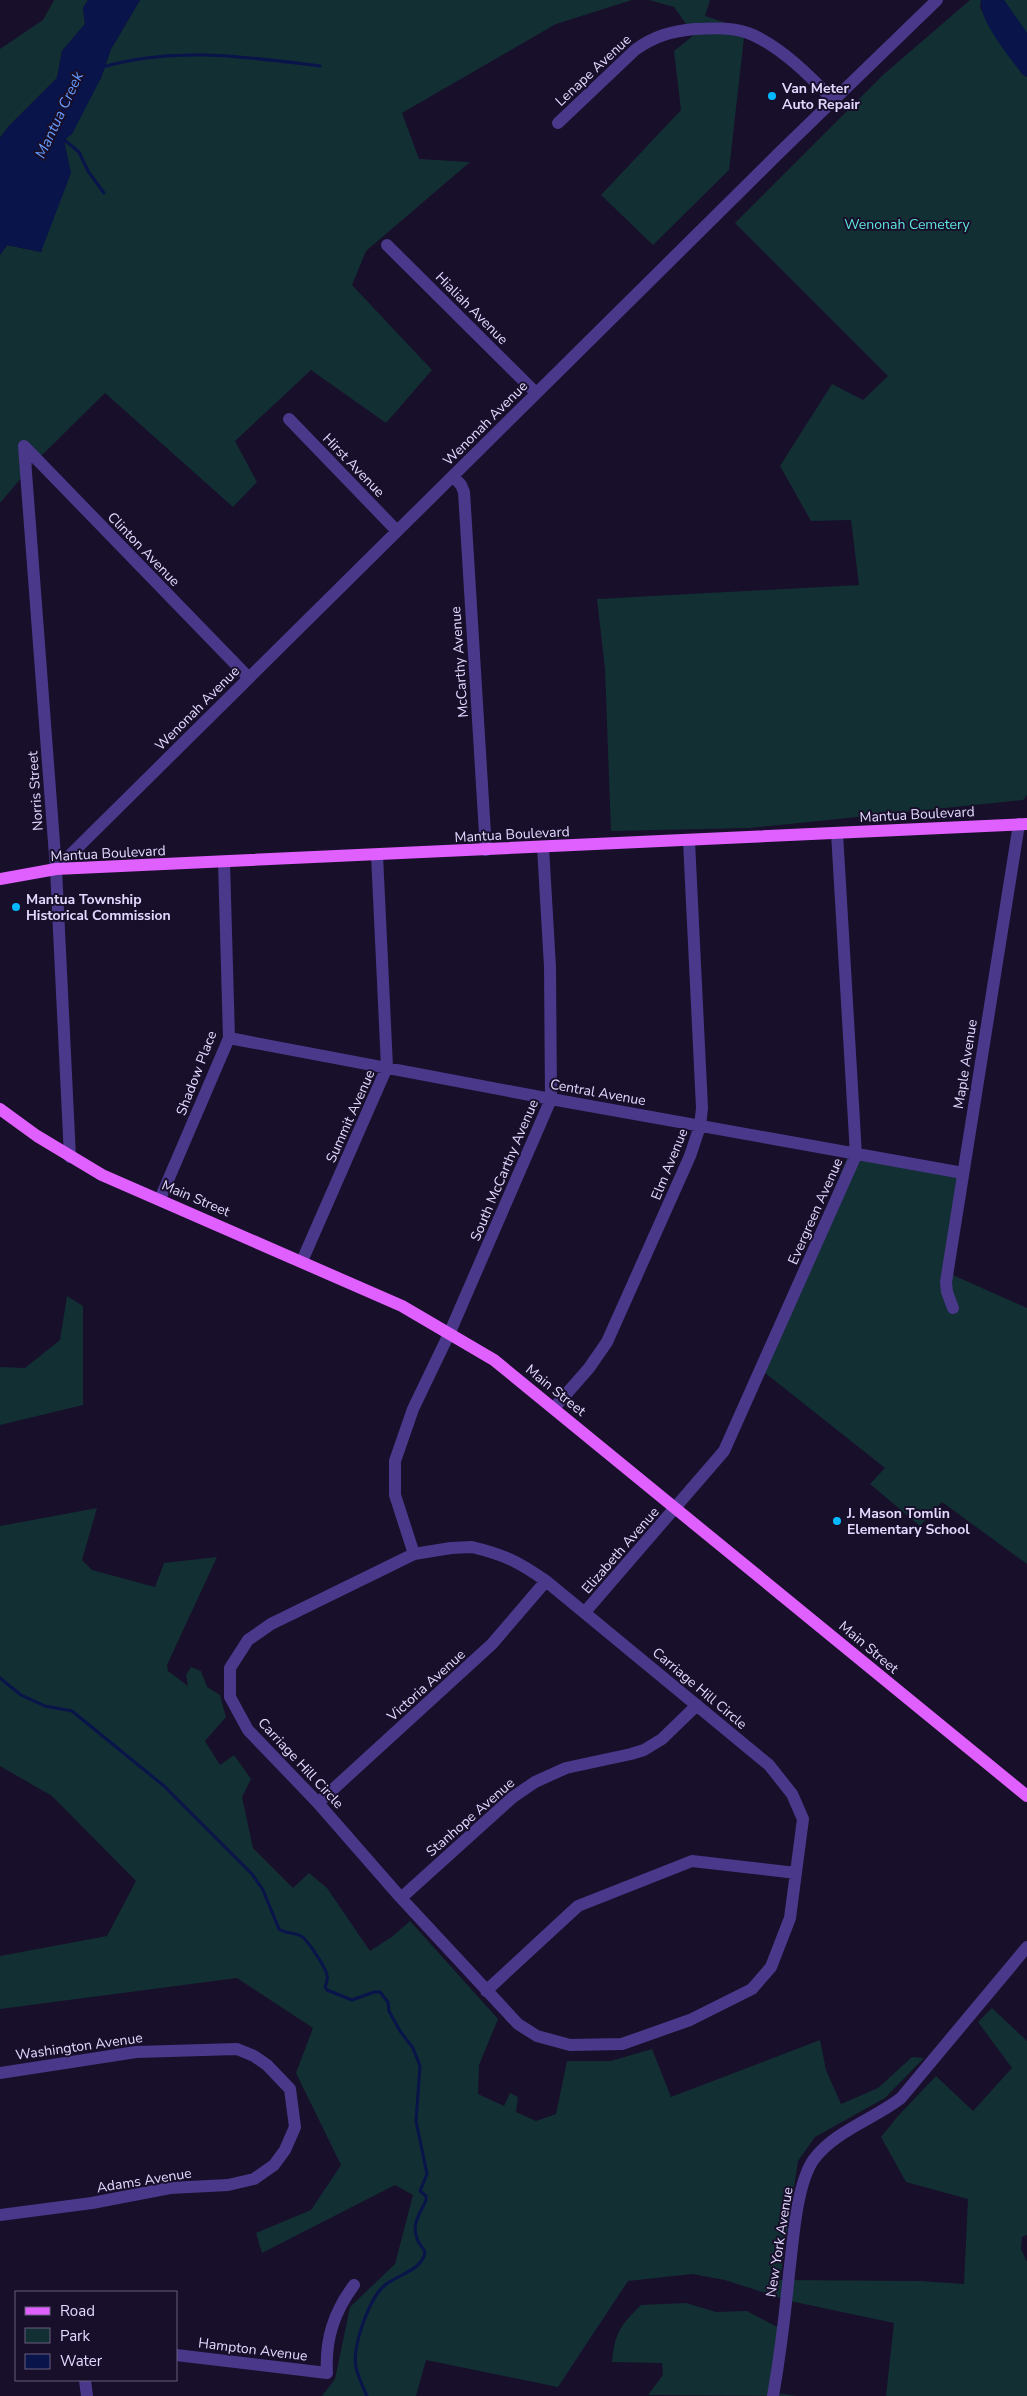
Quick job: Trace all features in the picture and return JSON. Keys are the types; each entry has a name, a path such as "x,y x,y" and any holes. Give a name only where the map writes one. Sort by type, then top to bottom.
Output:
{"main road":[{"name":"Mantua Boulevard","path":"0,879 56,870 1023,824"},
{"name":"Main Street","path":"0,1109 70,1157 102,1175 402,1306 450,1332 494,1360 1027,1796"}],"street":[{"name":"Wenonah Avenue","path":"56,870 396,531 937,0"},
{"name":"Lenape Avenue","path":"558,123 635,50 649,40 682,30 735,30 752,34 795,64 833,100"},
{"name":"Hialiah Avenue","path":"387,245 536,393"},
{"name":"Hirst Avenue","path":"289,419 396,531"},
{"name":"Clinton Avenue","path":"24,454 24,446 249,678"},
{"name":"Norris Street","path":"24,454 56,870 70,1157"},
{"name":"McCarthy Avenue","path":"453,476 464,492 486,850"},
{"name":"Maple Avenue","path":"953,1308 947,1292 946,1282 1023,824"},
{"name":"Evergreen Avenue","path":"677,1508 724,1451 732,1436 856,1155 837,833"},
{"name":"Elm Avenue","path":"554,1408 607,1342 690,1156 700,1126 702,1108 690,841"},
{"name":"South McCarthy Avenue","path":"414,1554 395,1496 395,1461 413,1409 450,1332 550,1099 550,967 543,848"},
{"name":"Summit Avenue","path":"302,1261 388,1067 377,855"},
{"name":"Shadow Place","path":"160,1199 229,1038 224,862"},
{"name":"Central Avenue","path":"229,1038 550,1099 963,1173"},
{"name":"Elizabeth Avenue","path":"585,1612 677,1508"},
{"name":"Carriage Hill Circle","path":"472,1547 500,1554 518,1562 546,1581 769,1765 792,1794 803,1819 790,1918 771,1967 752,1989 690,2020 622,2044 570,2045 537,2036 518,2024 401,1898 318,1803 248,1730 230,1696 230,1668 248,1640 271,1624 414,1554 451,1548 472,1547"},
{"name":"Victoria Avenue","path":"318,1803 492,1644 546,1581"},
{"name":"Stanhope Avenue","path":"401,1898 513,1797 535,1782 566,1768 644,1750 662,1739 697,1706"},
{"path":"486,1991 578,1906 692,1861 796,1873"},
{"name":"New York Avenue","path":"773,2396 795,2227 804,2180 813,2160 835,2140 902,2098 1027,1946"},
{"name":"Washington Avenue","path":"0,2073 136,2052 237,2049 254,2056 267,2065 290,2089 295,2127"},
{"name":"Adams Avenue","path":"0,2215 92,2204 170,2188 228,2185 254,2180 274,2165 285,2150 295,2127"},
{"name":"Hampton Avenue","path":"178,2355 327,2373 326,2359 330,2335 339,2306 354,2285"},
{"path":"85,2381 87,2396"}],"green space":[{"path":"54,0 88,0 83,8 85,24 62,51 57,78 9,126 0,138 0,49 43,20"},
{"path":"140,0 632,0 556,24 402,113 419,159 470,162 366,251 352,285 432,370 386,423 311,370 235,441 257,482 233,507 105,393 34,463 0,503 0,255 7,245 41,252 65,147 64,140 101,78 111,49"},
{"path":"649,0 710,0 705,16 745,29 729,170 653,245 601,195 681,110 674,51 694,35 674,7"},
{"name":"Wenonah Cemetery","path":"970,0 981,0 980,8 1022,74 1027,77 1027,795 1023,800 749,828 611,831 605,669 597,599 859,585 851,520 811,521 780,466 832,384 863,400 888,376 735,223 883,75"},
{"path":"1004,0 1027,0 1027,33 1025,31"},
{"path":"850,1151 959,1173 946,1272 1027,1308 1027,1564 942,1502 920,1526 870,1484 885,1468 760,1369"},
{"path":"67,1296 83,1306 83,1405 0,1425 0,1367 25,1368 60,1340"},
{"path":"97,1508 82,1560 92,1570 155,1587 164,1563 217,1557 167,1665 168,1671 188,1686 186,1675 191,1667 201,1671 207,1687 220,1695 226,1717 205,1741 220,1765 234,1755 251,1779 242,1797 253,1848 293,1888 309,1873 327,1888 370,1951 393,1936 410,1921 498,2019 479,2065 478,2094 504,2106 510,2093 518,2097 516,2112 536,2121 556,2114 567,2061 611,2061 652,2049 671,2097 820,2040 826,2070 841,2104 878,2088 912,2057 924,2058 885,2098 815,2137 798,2161 780,2280 920,2281 964,2284 968,2199 906,2182 881,2137 936,2076 973,2111 1012,2068 978,2022 992,2008 1027,2041 1027,2235 1022,2237 1021,2249 1027,2262 1027,2396 886,2396 894,2323 790,2301 725,2280 692,2274 628,2281 558,2387 426,2360 416,2396 322,2396 335,2379 350,2307 395,2264 413,2195 395,2185 262,2253 256,2233 311,2210 341,2165 296,2073 313,2028 237,1978 0,2009 0,1956 107,1936 136,1881 52,1796 0,1766 0,1526"},
{"path":"686,2303 716,2312 747,2311 785,2331 776,2393 797,2396 648,2395 663,2375 662,2363 612,2362 617,2336 623,2324 641,2305"}],"water":[{"name":"Mantua Creek","path":"88,0 140,0 111,49 101,78 72,134 64,140 71,173 41,252 7,245 0,255 0,138 9,126 57,78 62,51 85,24 83,8"},
{"path":"981,0 1004,0 1027,33 1027,77 1022,74 990,28 985,18"}],"waterway":[{"path":"103,67 130,61 184,55 266,59 320,66"},
{"name":"Mantua Creek","path":"61,137 79,152 88,171 104,193"},
{"path":"0,1678 21,1695 45,1706 72,1711 164,1786 252,1874 263,1890 279,1929 301,1936 307,1942 326,1971 327,1980 325,1987 327,1990 352,2000 374,1992 380,1992 388,2002 389,2011 400,2031 413,2048 420,2066 416,2121 427,2174 420,2191 426,2196 426,2200 417,2218 415,2233 418,2242 425,2252 420,2263 415,2268 390,2281 379,2291 363,2323 355,2358 358,2374 367,2396"}],"place":[{"name":"Van Meter Auto Repair","path":"772,96"},
{"name":"Mantua Township Historical Commission","path":"16,907"},
{"name":"J. Mason Tomlin Elementary School","path":"837,1521"}]}
